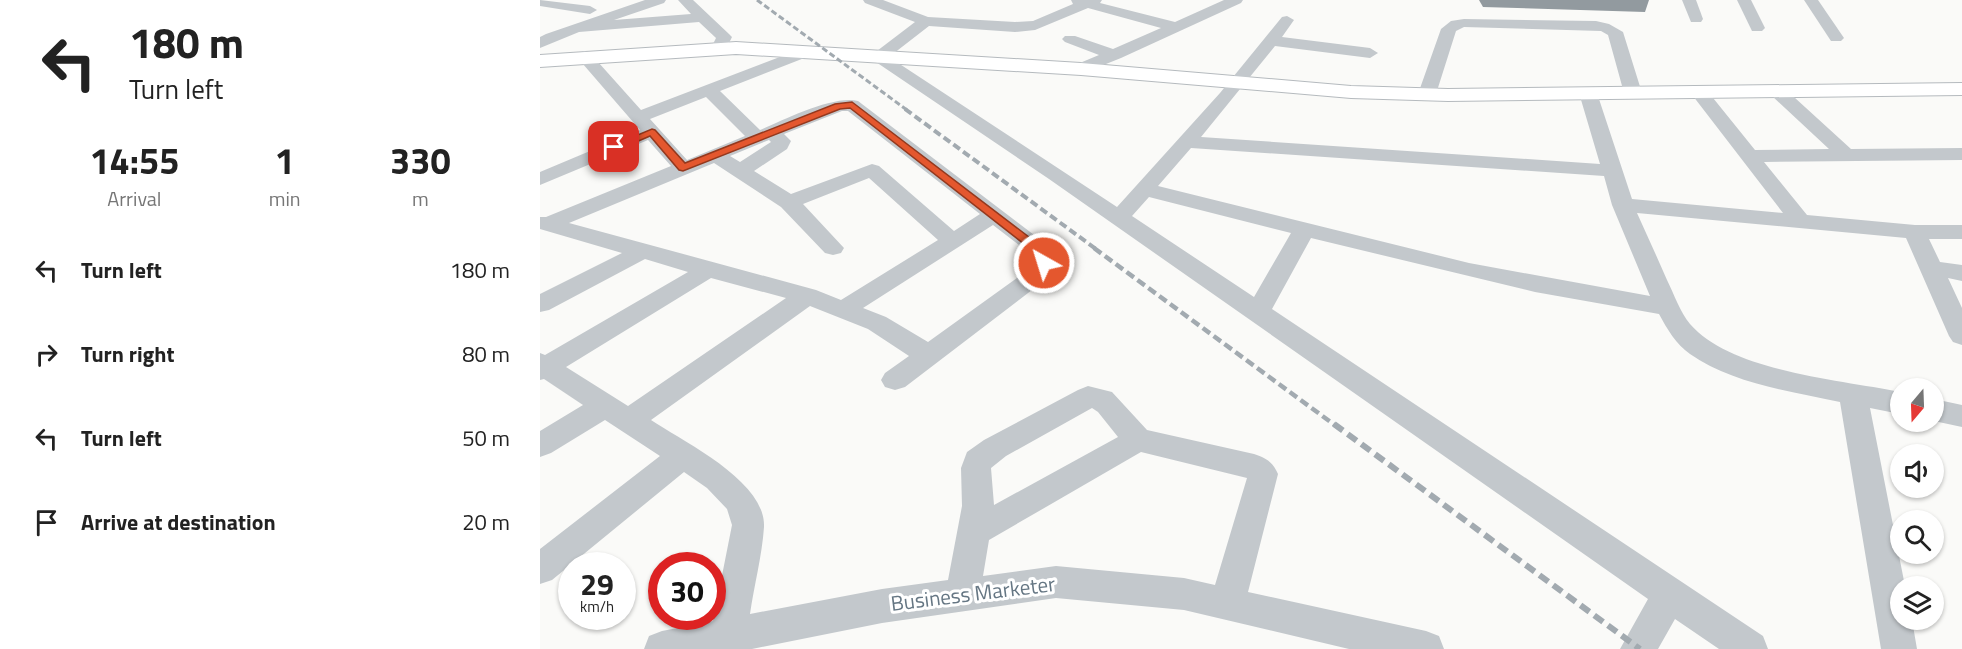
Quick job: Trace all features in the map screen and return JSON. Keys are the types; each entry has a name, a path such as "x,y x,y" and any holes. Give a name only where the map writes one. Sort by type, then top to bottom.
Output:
{"main road":[{"path":"540,61 584,56 751,48 1081,69 1238,84 1426,94 1962,89"}],"street":[{"path":"540,43 658,0"},
{"path":"685,0 724,37 719,48"},
{"path":"870,0 926,21 1025,27 1047,21 1086,1 1177,27"},
{"path":"1196,18 1225,0"},
{"path":"1081,69 1236,0"},
{"path":"1689,0 1696,19"},
{"path":"1744,0 1757,28"},
{"path":"1810,0 1836,38"},
{"path":"540,2 590,10"},
{"path":"576,28 704,17"},
{"path":"1119,218 1184,142 1238,84 1287,20"},
{"path":"926,21 879,57 1750,649"},
{"path":"1426,94 1449,29 1456,24 1464,23 1611,28 1615,32 1633,93"},
{"path":"1070,39 1122,52 1135,75"},
{"path":"1272,41 1370,52"},
{"path":"734,81 751,48"},
{"path":"540,179 710,92 806,52"},
{"path":"584,56 683,168"},
{"path":"1778,91 1846,155"},
{"path":"710,92 764,135 781,141 780,145 740,171"},
{"path":"1699,92 1800,221"},
{"path":"1588,93 1623,205 1667,307 1681,330 1699,347 1728,362 1777,379 1890,401"},
{"path":"545,223 839,106 852,105 1038,249 1044,263 1037,275 895,380"},
{"path":"1184,142 1613,171"},
{"path":"1749,156 1962,154"},
{"path":"715,155 789,202 833,249"},
{"path":"789,202 872,170 952,242"},
{"path":"1144,189 1522,283 1589,296 1667,307"},
{"path":"1623,205 1915,232 1962,232"},
{"path":"844,309 994,215"},
{"path":"545,223 807,296 877,323 928,356"},
{"path":"1257,313 1305,230"},
{"path":"1915,232 1962,336"},
{"path":"540,304 642,251"},
{"path":"1932,268 1962,273"},
{"path":"708,270 542,367 618,413 717,479 741,502 748,525 728,636"},
{"path":"540,445 618,413 807,296"},
{"path":"1853,394 1899,649"},
{"path":"963,595 978,506 976,468 985,454 1088,397 1094,397 1108,404 1138,440 1254,466 1263,474 1227,604"},
{"path":"1944,412 1962,416"},
{"path":"974,532 1138,440"},
{"path":"540,569 681,457"},
{"name":"Business Marketer","path":"662,649 882,606 1056,582 1184,594 1374,643 1426,649"},
{"path":"1638,649 1670,595"}],"railway":[{"path":"757,0 907,110"},
{"path":"905,109 1096,249"},
{"path":"1094,248 1336,426"},
{"path":"1334,424 1640,649"}],"route":[{"path":"614,147 652,132 683,168 839,106 852,105 1038,249 1044,263"}]}
